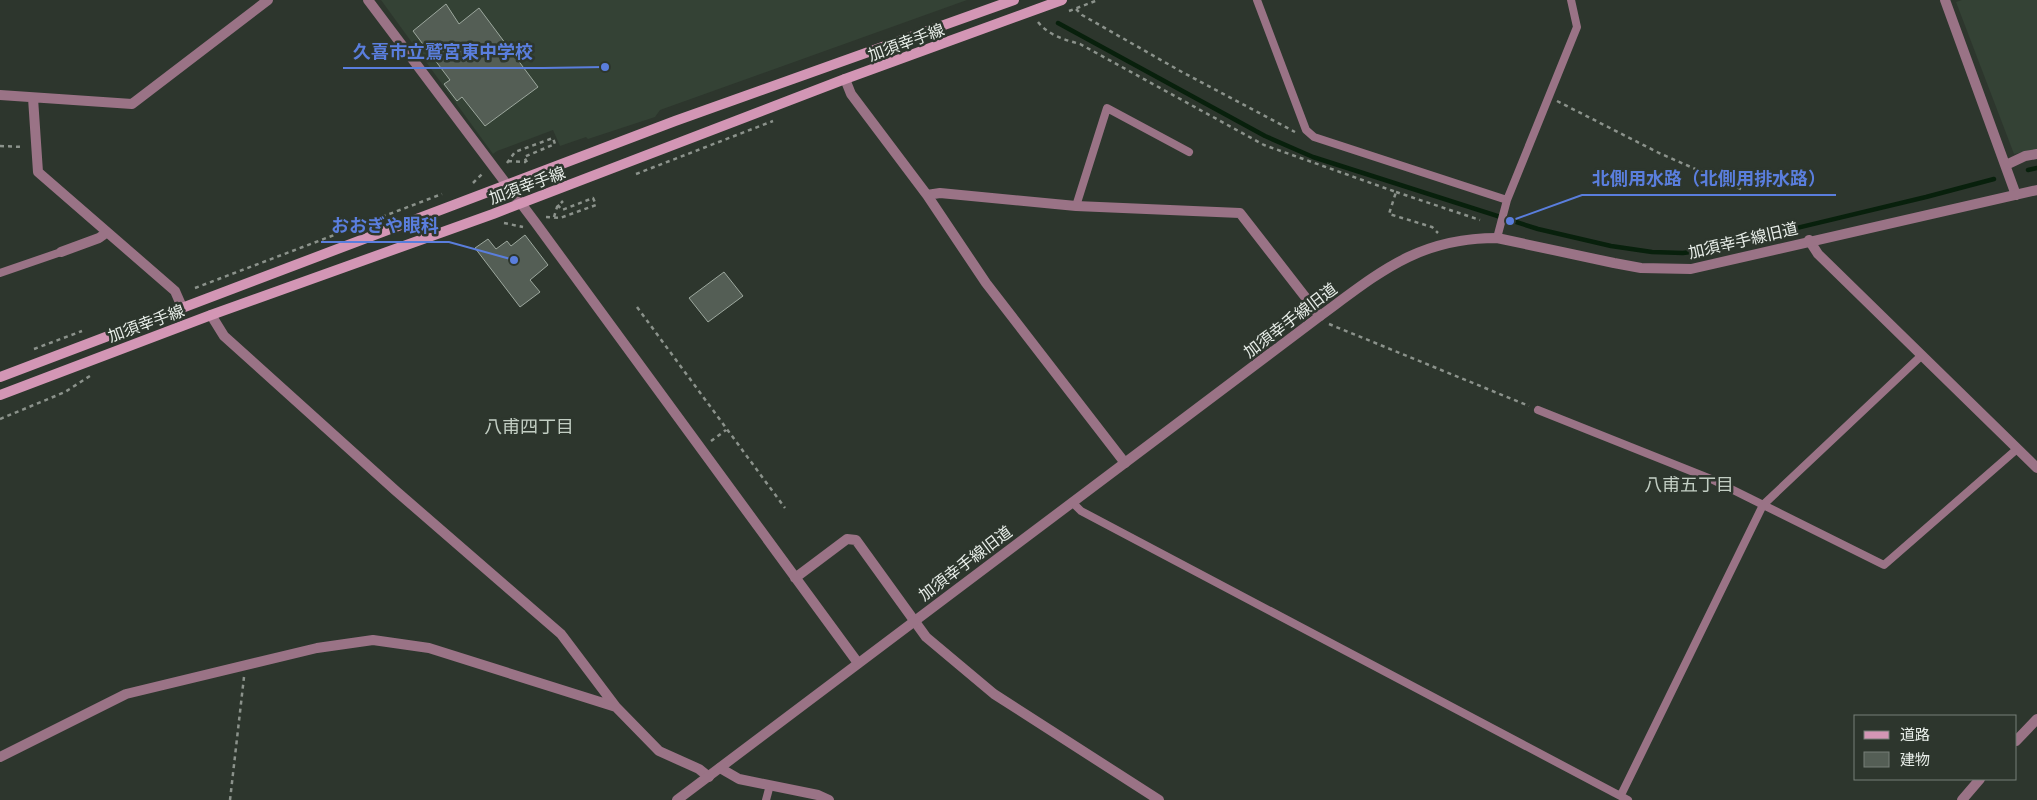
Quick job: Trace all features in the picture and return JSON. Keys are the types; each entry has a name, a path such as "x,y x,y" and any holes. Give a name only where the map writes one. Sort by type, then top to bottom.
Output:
{"main road":[{"name":"加須幸手線","path":"0,377 675,121 1014,0"},
{"name":"加須幸手線","path":"0,394 210,315 520,204 1062,0"}],"street":[{"path":"0,95 132,104 268,0"},
{"path":"368,0 858,663"},
{"path":"1946,0 2016,195"},
{"path":"846,80 851,94 927,194 986,283 1125,463"},
{"path":"33,98 38,172 175,291 182,307"},
{"path":"2006,165 2025,156 2037,154"},
{"name":"加須幸手線旧道","path":"677,800 1320,316 1390,265 1420,251 1441,244 1497,233 1623,265 1641,268 1691,269 1809,240 2037,190"},
{"path":"927,194 940,193 1076,206 1240,213 1320,316"},
{"path":"60,252 99,238 106,233"},
{"path":"1809,240 1818,254 2037,468"},
{"path":"210,315 224,336 246,356 389,485 561,634 616,707 659,751 699,769 709,777"},
{"path":"795,578 847,539 856,540 926,637 994,694 1159,800"},
{"path":"0,757 126,694 317,648 381,639 429,648 616,707"},
{"path":"2017,740 2037,719"},
{"path":"720,768 740,779 818,795 829,800"},
{"path":"1962,800 1979,780"}],"lane":[{"path":"1257,0 1306,130 1314,137 1507,200"},
{"path":"1497,233 1507,200 1577,27 1571,0"},
{"path":"1076,206 1107,108 1189,152"},
{"path":"0,273 60,252"},
{"path":"1072,502 1081,511 1625,798 1763,505 1921,356"},
{"path":"1538,410 1702,475 1884,565 2018,450"},
{"path":"766,800 770,785"}],"path":[{"path":"1072,0 1075,9 1082,15 1182,72 1294,132 1306,130"},
{"path":"1061,14 1098,0"},
{"path":"1038,22 1047,31 1072,44 1080,44 1264,145 1480,220"},
{"path":"1549,97 1659,153 1744,190"},
{"path":"632,175 778,120"},
{"path":"508,161 515,152 553,138 555,144 526,155"},
{"path":"0,146 35,147"},
{"path":"464,186 477,181 482,174"},
{"path":"188,291 448,192"},
{"path":"1396,192 1389,214 1397,218 1432,227 1438,232 1441,244"},
{"path":"566,209 593,198 596,205 560,218 554,216 557,207 563,201 572,198"},
{"path":"636,307 785,508"},
{"path":"1320,316 1331,326 1538,410"},
{"path":"0,419 65,392 96,372"},
{"path":"709,442 726,430"},
{"path":"230,800 244,665"}],"shaded area":[{"path":"381,0 967,0 660,110 655,117 588,139 586,137 560,146 553,130 493,154"},
{"path":"1962,0 2037,0 2037,149 2014,154 1956,2"}],"building":[{"path":"446,4 459,24 479,8 538,87 485,126 462,97 457,101 444,84 450,80 413,31"},
{"path":"525,235 548,265 530,280 540,292 520,307 475,248 488,239 496,249 507,241 511,246"},
{"path":"724,272 743,296 708,322 689,298"}],"waterway":[{"path":"1058,23 1265,136 1313,157 1538,229 1611,246 1652,252 1683,253 1705,250 1994,179"},
{"path":"2028,170 2037,168"}],"place":[{"name":"久喜市立鷲宮東中学校","path":"605,67"},
{"name":"北側用水路（北側用排水路）","path":"1510,221"},
{"name":"おおぎや眼科","path":"514,260"}],"district":[{"name":"八甫四丁目","path":"529,427"},
{"name":"八甫五丁目","path":"1689,485"}]}
